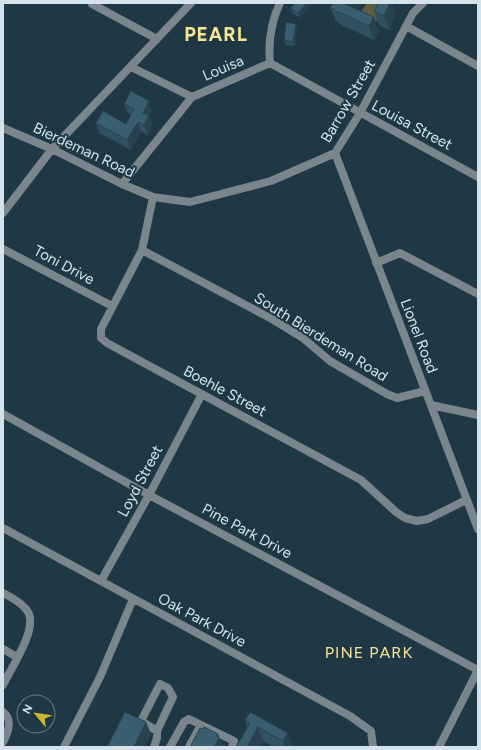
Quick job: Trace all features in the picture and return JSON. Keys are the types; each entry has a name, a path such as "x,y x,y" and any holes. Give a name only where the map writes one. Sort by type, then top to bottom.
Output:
{"street":[{"path":"3,213 52,149 191,3"},
{"path":"270,63 270,33 275,14 280,3"},
{"name":"Barrow Street","path":"153,197 190,202 271,180 335,153 360,113 413,13 422,3"},
{"path":"92,4 157,39"},
{"path":"406,26 478,66"},
{"name":"Louisa","path":"131,67 192,97 270,63"},
{"name":"Louisa Street","path":"270,63 478,177"},
{"path":"122,184 192,97"},
{"name":"Bierdeman Road","path":"3,128 52,149 122,184 153,197"},
{"name":"Lionel Road","path":"335,153 478,529"},
{"name":"Boehle Street","path":"153,197 142,250 101,329 101,338 106,343 361,480 396,512 405,518 417,521 428,519 466,500"},
{"name":"Toni Drive","path":"3,249 112,306"},
{"name":"South Bierdeman Road","path":"142,250 272,319 303,338 330,361 387,394 397,398 425,391"},
{"path":"376,263 400,253 478,294"},
{"name":"Loyd Street","path":"101,581 149,495 202,394"},
{"path":"431,405 478,415"},
{"name":"Pine Park Drive","path":"3,414 149,495 478,670"},
{"name":"Oak Park Drive","path":"3,528 350,716 371,731 373,747"},
{"path":"3,593 21,605 29,613 30,623 26,639 3,685"},
{"path":"64,747 100,677 134,599"},
{"path":"3,649 17,657"},
{"path":"439,747 478,670"},
{"path":"154,747 157,738 157,731 172,697 168,688 160,684 141,721 157,731"},
{"path":"3,712 6,714 10,726 3,742"},
{"path":"170,747 184,722 189,719 234,741 232,747"},
{"path":"190,747 201,724"}],"shaded area":[{"path":"367,3 388,3 376,22 357,17"}],"building":[{"path":"295,3 307,3 298,13 291,8"},
{"path":"334,3 346,3 345,4 374,17 369,26 339,13 330,7"},
{"path":"378,3 390,3 384,16 374,11"},
{"path":"286,22 296,24 293,42 284,40"},
{"path":"131,91 149,101 143,113 149,116 144,125 138,122 127,140 96,123 103,111 126,124 134,109 124,104"},
{"path":"125,712 146,722 134,747 107,747"},
{"path":"250,712 288,733 283,741 258,727 247,747 236,747 250,723 245,720"},
{"path":"204,727 218,734 217,736 219,738 214,747 190,747 200,728 203,729"}],"district":[{"name":"PEARL","path":"216,34"},
{"name":"PINE PARK","path":"369,652"}]}
